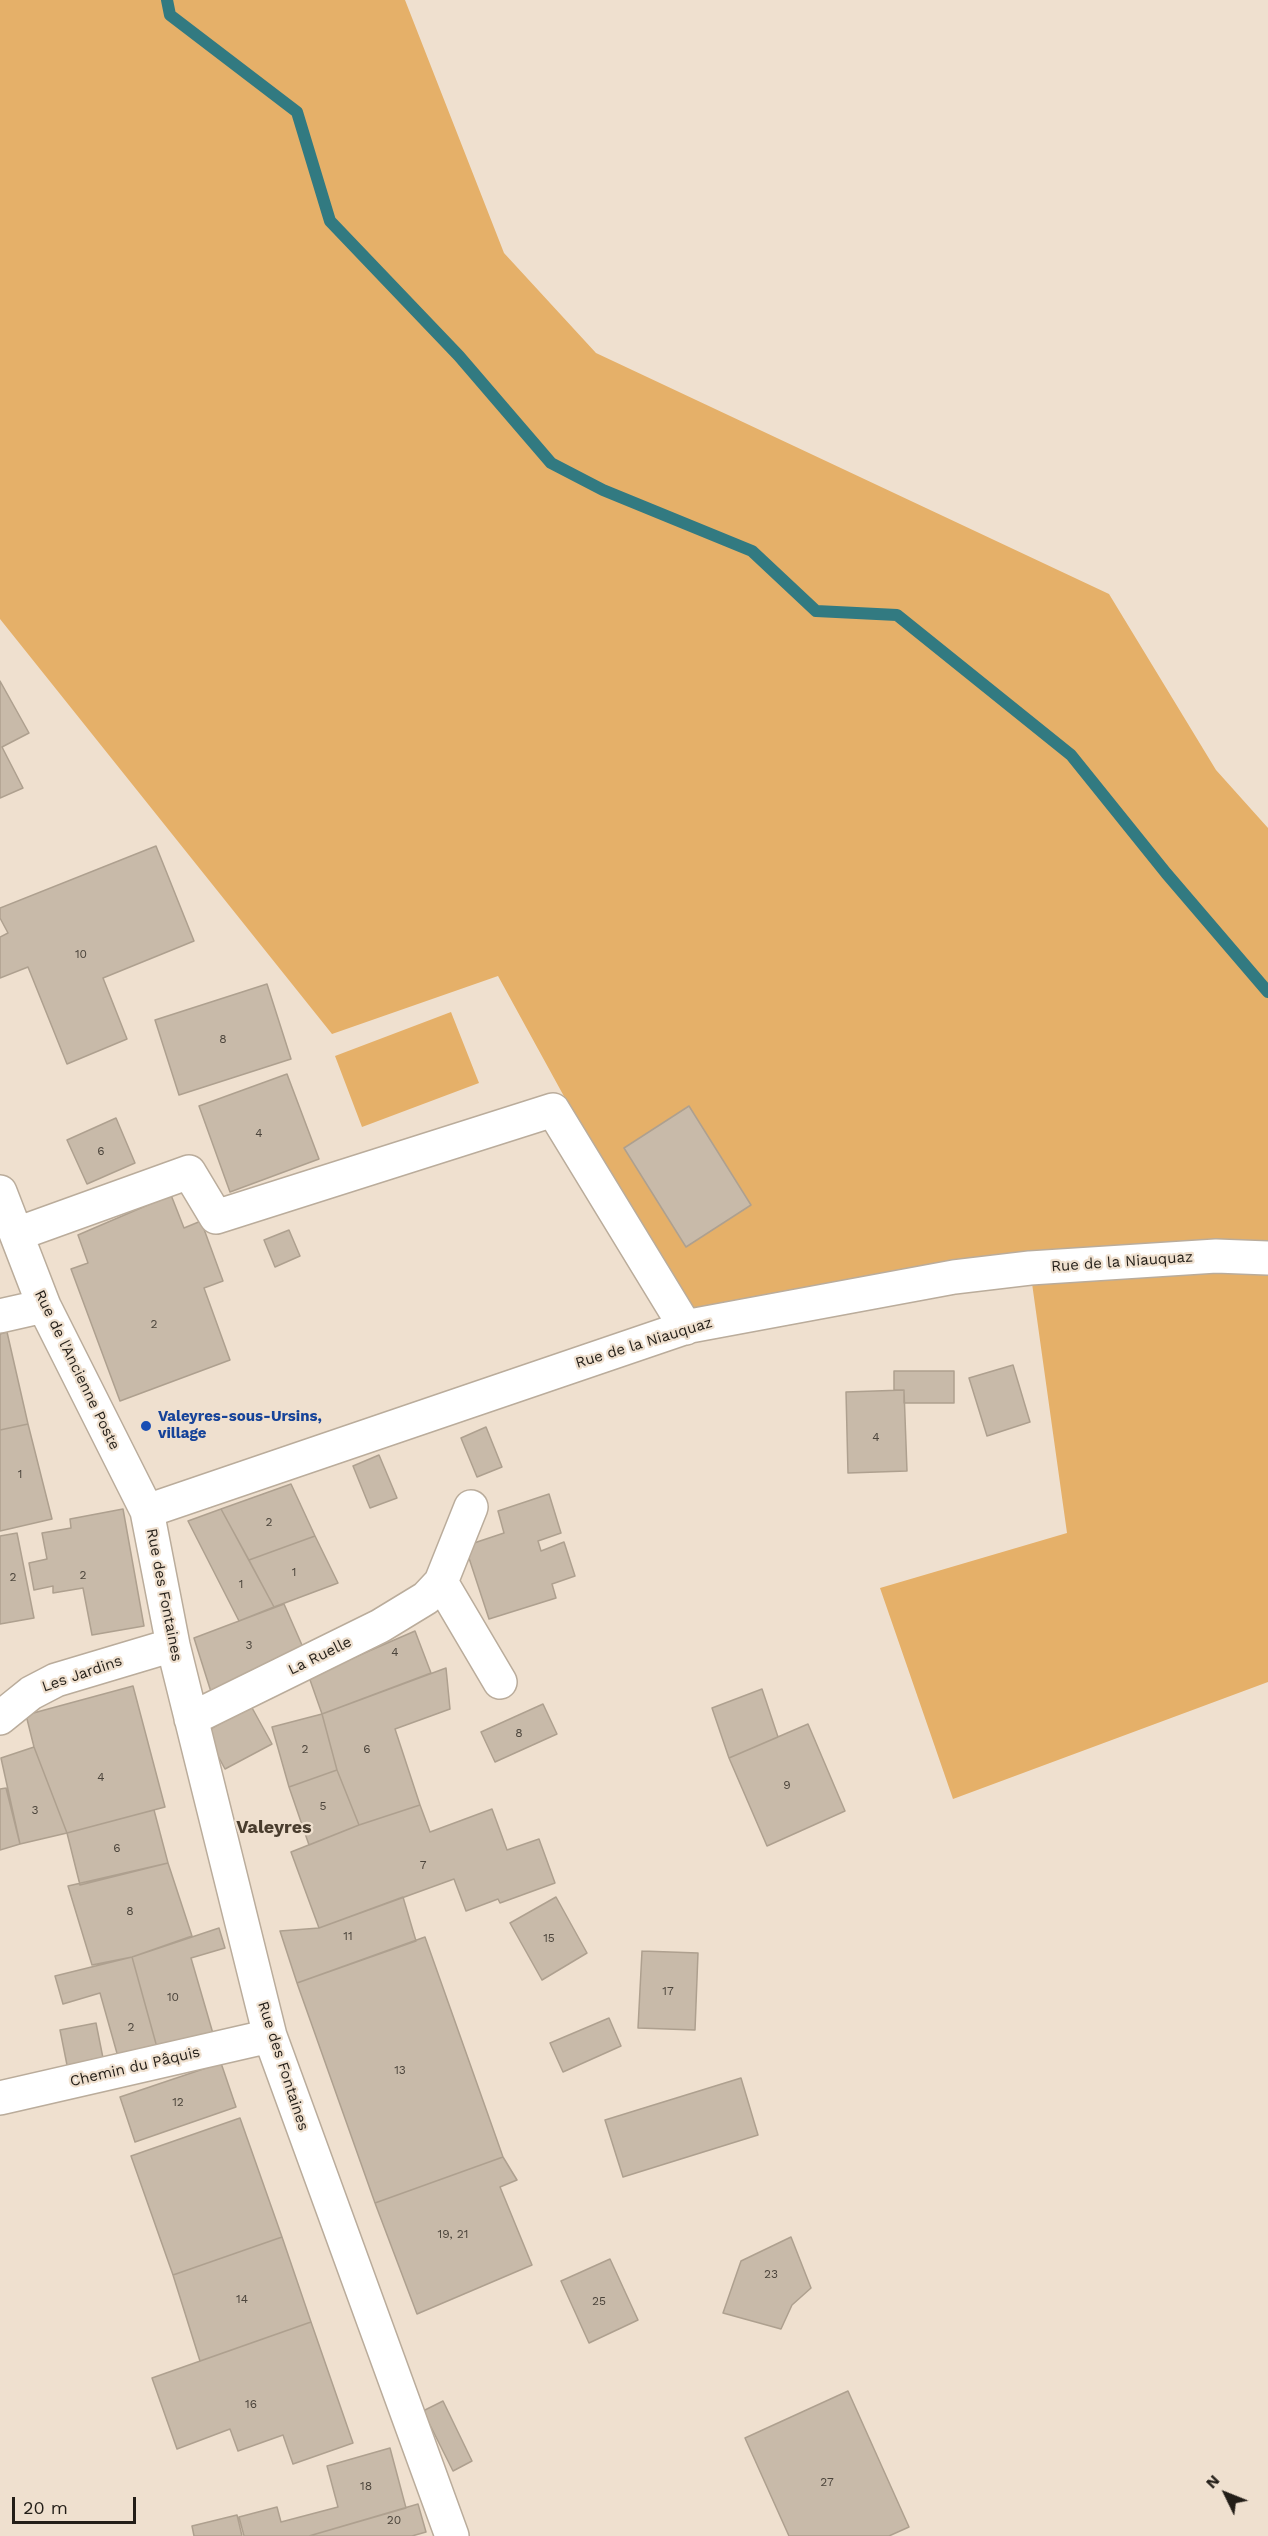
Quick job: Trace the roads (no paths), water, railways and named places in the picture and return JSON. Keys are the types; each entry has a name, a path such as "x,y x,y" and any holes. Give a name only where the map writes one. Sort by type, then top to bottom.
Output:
{"street":[{"path":"18,1234 189,1172 216,1218 553,1110 686,1328"},
{"name":"Rue de l'Ancienne Poste","path":"0,1192 44,1306 147,1511"},
{"name":"Rue de la Niauquaz","path":"147,1511 686,1328 954,1277 1030,1269 1216,1256 1268,1258"},
{"path":"0,1316 44,1306"},
{"name":"La Ruelle","path":"191,1719 380,1626 426,1598 441,1582 471,1508"},
{"name":"Rue des Fontaines","path":"147,1511 172,1645 270,2036 452,2536"},
{"path":"441,1582 500,1682"},
{"name":"Les Jardins","path":"0,1718 31,1693 56,1680 172,1645"},
{"name":"Chemin du Pâquis","path":"0,2098 270,2036"}],"waterway":[{"path":"167,0 170,15 297,112 330,221 459,356 551,463 603,490 752,551 816,611 897,615 1071,755 1166,873 1268,992"}],"place":[{"name":"Valeyres-sous-Ursins, village","path":"146,1426"}],"district":[{"name":"Valeyres","path":"274,1828"}]}
